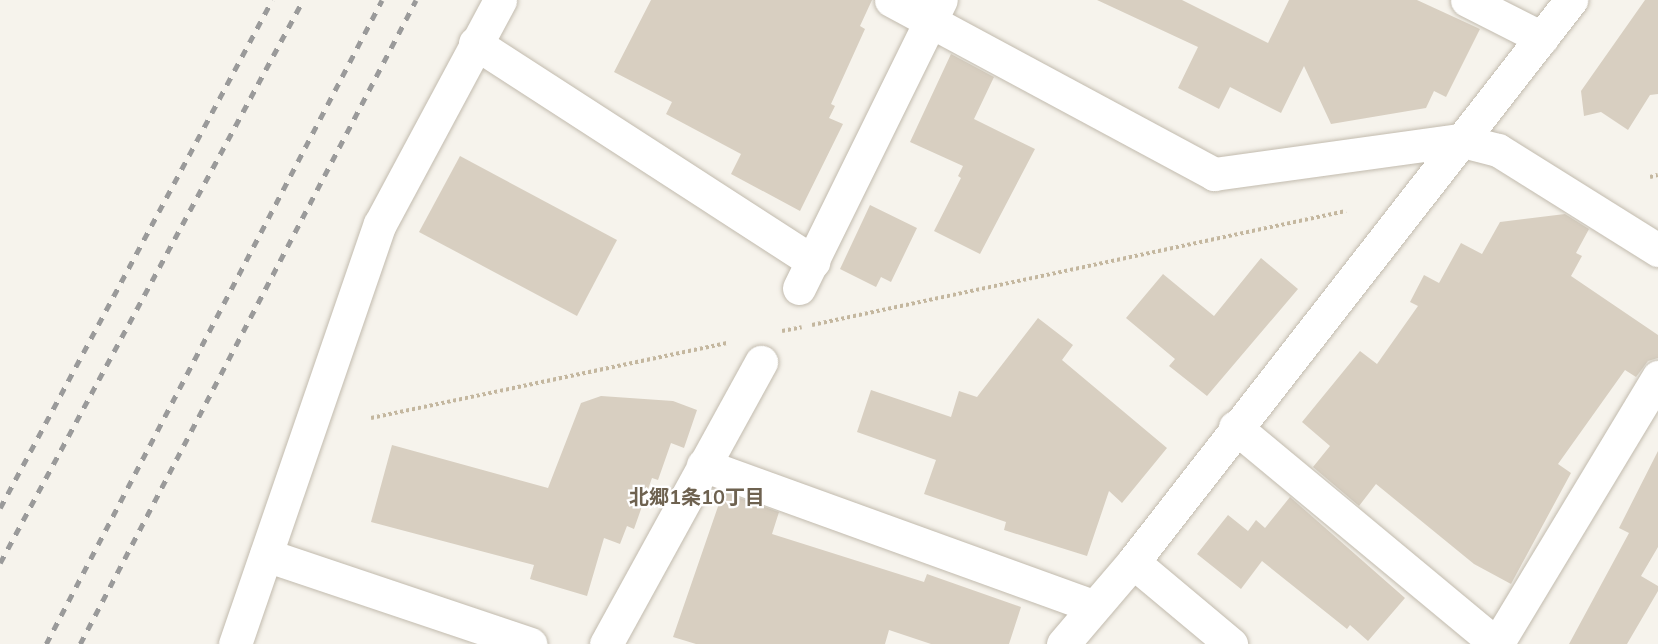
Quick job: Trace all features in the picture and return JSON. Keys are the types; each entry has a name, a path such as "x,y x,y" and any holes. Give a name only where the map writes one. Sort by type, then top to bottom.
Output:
{"street":[{"path":"235,644 380,224 500,0"},
{"path":"891,0 936,10 1214,174 1459,140 1498,150 1658,250"},
{"path":"1467,0 1542,38"},
{"path":"1063,644 1092,606 1132,562 1459,140 1571,0"},
{"path":"475,43 806,275 936,10"},
{"path":"606,644 761,362"},
{"path":"1235,428 1496,644 1658,377"},
{"path":"703,465 1092,606"},
{"path":"266,555 530,644"},
{"path":"1132,562 1231,644"}],"path":[{"path":"1650,177 1658,175"},
{"path":"777,332 1346,211"},
{"path":"371,418 731,342"}],"building":[{"path":"651,0 872,0 860,26 865,29 831,104 835,106 829,118 843,124 800,211 731,174 741,154 666,114 672,102 614,72"},
{"path":"1097,0 1182,0 1268,43 1289,0 1417,0 1480,29 1446,97 1434,91 1426,108 1331,124 1304,66 1281,113 1230,87 1219,109 1178,88 1198,47"},
{"path":"1645,0 1658,0 1658,94 1650,95 1628,130 1601,112 1584,116 1581,91"},
{"path":"951,54 994,77 974,119 1035,149 980,254 934,231 961,178 958,176 963,166 910,142"},
{"path":"460,156 617,240 577,316 419,232"},
{"path":"870,205 917,228 891,282 881,277 876,287 840,269"},
{"path":"1565,214 1589,229 1576,253 1582,256 1571,276 1658,335 1658,358 1648,361 1636,377 1625,370 1558,464 1571,473 1511,584 1474,564 1376,484 1359,506 1313,467 1330,446 1302,422 1360,351 1377,364 1418,306 1410,302 1424,275 1439,283 1461,243 1482,254 1500,222"},
{"path":"1261,258 1298,289 1207,396 1169,366 1175,359 1126,318 1163,274 1214,316"},
{"path":"1038,318 1073,345 1062,360 1167,448 1122,503 1109,491 1087,556 1004,530 1006,522 924,494 936,460 857,432 871,390 951,417 959,391 977,397"},
{"path":"601,396 673,401 697,410 684,448 671,443 658,480 652,478 634,529 627,526 620,544 604,538 587,596 530,579 534,565 371,522 392,445 548,488 581,403"},
{"path":"1658,451 1658,547 1641,576 1658,586 1658,591 1627,644 1569,644 1629,533 1619,528"},
{"path":"723,492 779,512 772,534 924,582 927,574 1021,607 1009,644 931,644 889,630 885,644 696,644 673,637"},
{"path":"1290,497 1405,598 1368,641 1350,625 1347,629 1262,561 1241,589 1197,554 1228,515 1248,531 1256,520 1265,528"}],"railway":[{"path":"0,508 272,0"},
{"path":"0,563 303,0"},
{"path":"46,644 382,0"},
{"path":"80,644 416,0"}],"district":[{"name":"北郷1条10丁目","path":"697,496"}]}
